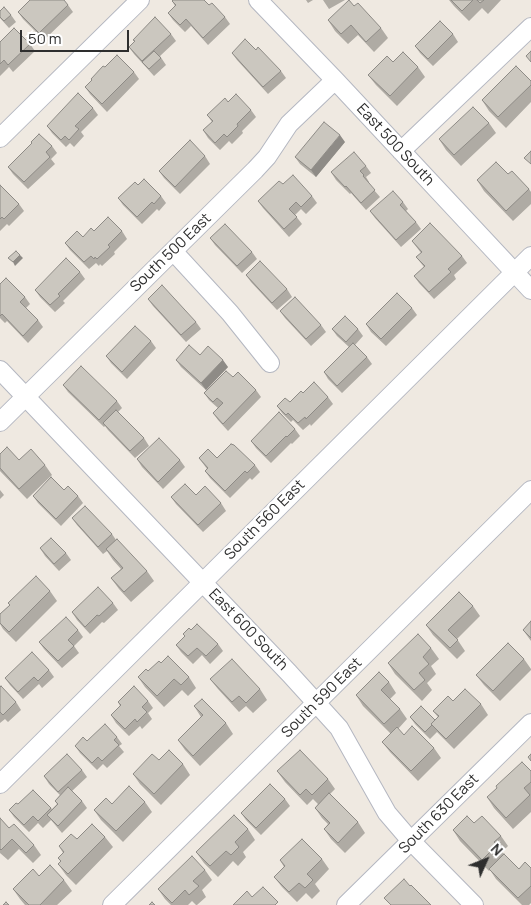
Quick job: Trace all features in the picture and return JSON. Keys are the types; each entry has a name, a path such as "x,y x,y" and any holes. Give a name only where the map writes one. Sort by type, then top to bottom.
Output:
{"street":[{"path":"0,138 140,0"},
{"name":"East 500 South","path":"258,0 531,290"},
{"path":"402,151 531,26"},
{"name":"South 500 East","path":"0,422 267,158 290,124 335,80"},
{"path":"173,251 230,313 270,363"},
{"name":"South 560 East","path":"0,784 531,256"},
{"name":"East 600 South","path":"0,370 317,703 339,728 387,813 411,841 474,905"},
{"name":"South 590 East","path":"112,905 531,490"},
{"name":"South 630 East","path":"346,905 531,723"}],"building":[{"path":"30,0 64,0 68,5 39,33 18,12"},
{"path":"173,0 204,0 209,5 212,3 225,17 203,38 186,19 180,25 168,13 176,5"},
{"path":"349,0 354,6 358,3 381,28 366,42 351,25 341,34 328,20"},
{"path":"451,0 473,0 462,11"},
{"path":"4,7 11,15 4,21 0,17 0,11"},
{"path":"155,17 171,34 142,61 129,47 135,41 133,40"},
{"path":"440,21 453,34 428,59 415,46"},
{"path":"14,28 30,44 8,65 4,60 0,64 0,42"},
{"path":"245,39 256,50 258,47 281,71 263,87 232,53"},
{"path":"154,51 161,58 149,69 142,62"},
{"path":"531,51 531,62 526,56"},
{"path":"403,52 418,67 390,96 368,75 387,56 393,62"},
{"path":"117,55 134,72 102,104 85,87 103,66 105,67"},
{"path":"516,66 531,81 531,85 498,117 482,100"},
{"path":"78,93 93,108 75,126 79,129 69,140 65,136 61,140 47,126"},
{"path":"236,94 251,110 227,137 224,134 215,143 203,130 213,121 207,115 225,98 228,102"},
{"path":"473,107 489,123 454,155 439,139"},
{"path":"324,122 340,135 311,170 295,157"},
{"path":"39,134 52,146 46,152 50,157 24,182 8,167"},
{"path":"190,140 205,156 175,187 159,171"},
{"path":"531,151 531,164 524,158"},
{"path":"354,152 366,166 360,171 375,190 361,203 331,172"},
{"path":"496,162 508,174 512,171 529,189 506,211 477,180"},
{"path":"293,175 312,196 301,207 296,202 289,209 297,217 284,229 258,201 279,181 283,184"},
{"path":"144,179 161,196 137,217 118,198 135,182 138,185"},
{"path":"0,185 19,204 4,219 2,217 0,219"},
{"path":"393,191 403,202 400,205 416,222 396,240 370,211"},
{"path":"108,217 122,231 108,245 110,247 97,259 91,256 84,262 65,243 77,231 83,237 91,228 94,231"},
{"path":"430,223 462,256 448,269 451,272 429,292 414,276 425,266 416,257 422,252 412,241"},
{"path":"225,224 252,252 237,266 210,238"},
{"path":"16,251 20,255 13,262 8,258"},
{"path":"66,258 80,272 50,305 35,290"},
{"path":"260,261 287,289 272,303 246,275"},
{"path":"6,278 25,297 20,302 38,320 23,336 2,314 0,316 0,284"},
{"path":"162,285 196,322 181,335 148,299"},
{"path":"397,293 412,308 381,339 366,324"},
{"path":"295,297 321,325 306,339 280,311"},
{"path":"345,316 358,329 346,342 332,329"},
{"path":"135,326 151,341 122,372 106,356"},
{"path":"353,343 367,357 337,386 324,372"},
{"path":"189,345 200,355 208,346 223,360 201,383 176,360"},
{"path":"81,366 117,401 99,420 63,385"},
{"path":"226,371 233,377 238,372 256,390 223,424 213,413 223,403 217,398 213,402 204,393"},
{"path":"314,382 328,397 306,419 305,417 298,423 277,406 285,398 290,402"},
{"path":"116,410 144,438 130,451 103,423"},
{"path":"279,412 295,429 266,456 251,441"},
{"path":"159,438 180,460 158,482 137,459"},
{"path":"231,444 255,465 247,473 245,471 225,491 205,471 208,468 199,458 208,449 217,458"},
{"path":"7,447 19,460 31,449 45,465 19,489 0,468 0,454"},
{"path":"51,477 64,490 68,486 78,496 56,519 33,496"},
{"path":"185,484 196,495 205,486 221,503 198,525 171,497"},
{"path":"85,506 112,534 98,547 72,518"},
{"path":"51,538 66,553 54,564 40,548"},
{"path":"117,539 147,571 124,592 111,578 123,568 106,549"},
{"path":"36,576 50,591 9,632 0,623 0,614 10,605 8,603"},
{"path":"98,587 113,603 85,627 72,612"},
{"path":"459,592 473,606 448,630 458,640 450,648 426,625"},
{"path":"66,617 78,630 68,640 74,646 58,661 39,642"},
{"path":"531,621 531,638 523,630"},
{"path":"197,624 218,644 206,656 197,648 188,656 176,645 185,636 183,634 189,628 191,630"},
{"path":"418,634 431,648 423,657 429,664 419,673 425,680 414,690 388,663"},
{"path":"508,643 524,659 493,691 476,675"},
{"path":"32,652 49,670 38,681 34,677 18,692 5,678"},
{"path":"168,656 189,677 181,685 174,679 157,696 138,677 146,669 148,671"},
{"path":"232,659 260,689 246,703 239,696 232,702 210,679"},
{"path":"379,672 389,682 381,690 400,709 384,724 356,695"},
{"path":"1,686 16,702 3,715 0,712"},
{"path":"134,686 148,701 142,707 147,712 137,722 135,719 125,729 111,715 121,705 118,702"},
{"path":"465,689 481,704 446,739 431,724 439,716 433,711 448,696 453,701"},
{"path":"202,699 226,723 193,756 178,740 203,715 194,706"},
{"path":"421,706 435,720 425,732 410,717"},
{"path":"105,724 117,737 114,740 119,745 102,761 98,757 92,763 75,746 83,737 87,741"},
{"path":"412,726 434,748 411,771 382,742 397,727 404,735"},
{"path":"169,750 183,764 154,794 133,774 152,754 159,760"},
{"path":"300,750 328,779 312,795 306,789 300,795 277,771"},
{"path":"67,754 82,770 58,792 44,776"},
{"path":"522,762 531,771 531,782 524,788 530,795 506,818 487,797"},
{"path":"270,784 285,799 256,828 241,813"},
{"path":"129,786 145,802 116,831 94,810 106,798 112,804"},
{"path":"68,787 82,801 58,826 47,815 58,804 55,801"},
{"path":"33,790 51,808 38,821 33,816 24,825 9,810"},
{"path":"329,793 358,822 338,843 324,829 330,823 315,808"},
{"path":"234,815 248,829 235,842 239,847 231,855 226,851 210,866 196,852"},
{"path":"467,816 474,823 482,816 501,836 494,842 497,845 482,860 453,830"},
{"path":"0,818 9,828 14,824 34,845 26,853 12,839 0,849"},
{"path":"92,824 105,837 68,874 58,864 61,861 58,858 64,852 59,846 71,834 77,839"},
{"path":"302,839 322,859 307,874 313,880 305,888 299,883 289,892 274,877 285,866 280,860"},
{"path":"504,854 519,869 525,862 531,868 531,886 518,898 489,869"},
{"path":"192,856 205,870 193,881 199,886 189,895 185,890 172,903 158,889"},
{"path":"50,865 64,880 40,905 29,905 13,889 33,869 39,876"},
{"path":"404,879 431,905 391,905 384,898"},
{"path":"263,887 278,902 275,905 233,905 247,891 252,897"}]}
